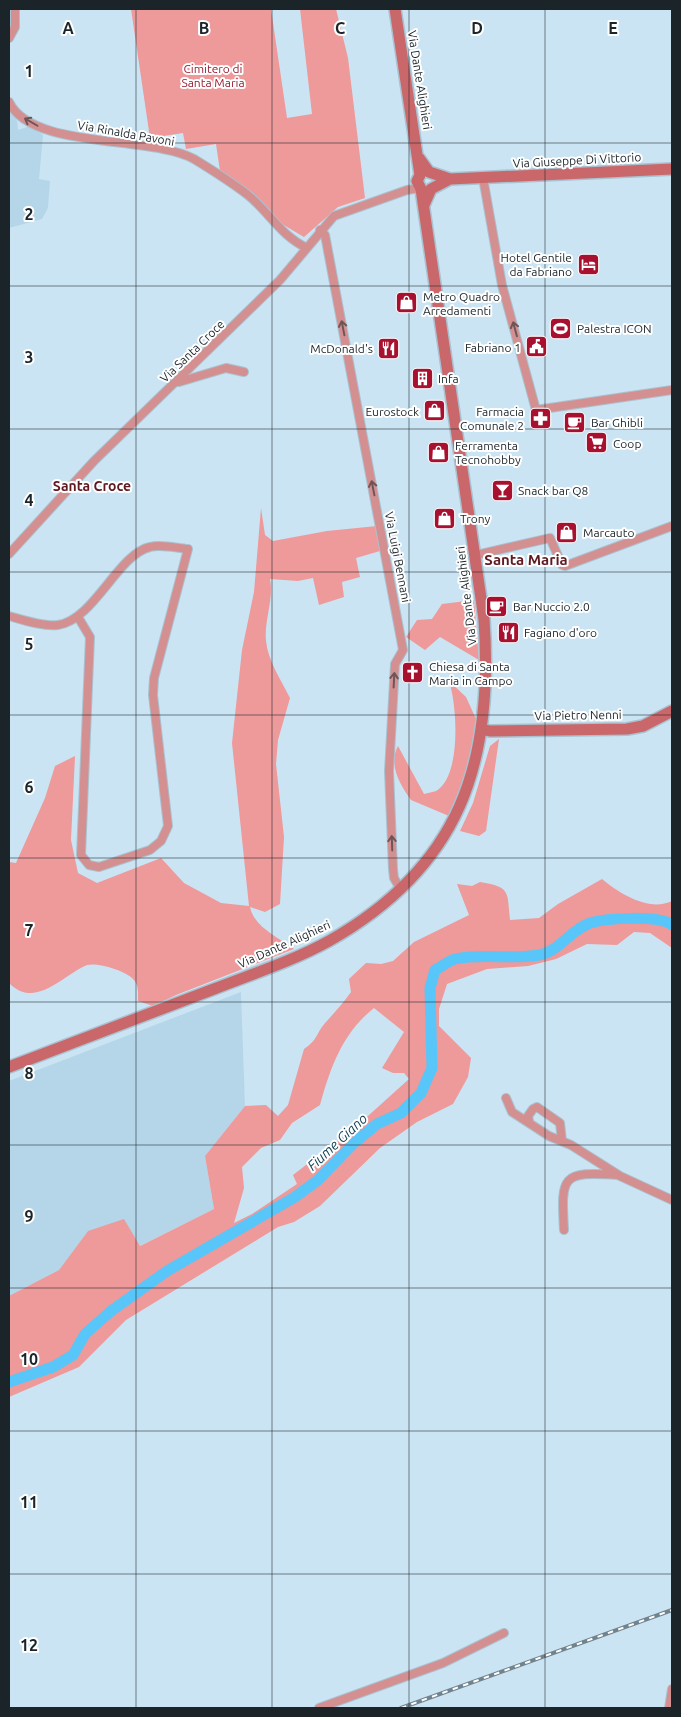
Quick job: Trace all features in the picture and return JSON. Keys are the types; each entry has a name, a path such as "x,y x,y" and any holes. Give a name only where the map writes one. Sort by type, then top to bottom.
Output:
{"main road":[{"name":"Via Dante Alighieri","path":"9,1067 263,970 327,942 370,916 401,890 432,856 450,829 466,797 481,729 486,686 486,654 476,555 423,206 426,182 417,155 395,9"},
{"name":"Via Giuseppe Di Vittorio","path":"426,182 450,179 672,169"},
{"name":"Via Pietro Nenni","path":"481,729 490,731 627,728 643,726 672,711"}],"street":[{"path":"9,38 15,28 15,9"},
{"name":"Via Rinalda Pavoni","path":"9,102 22,116 50,132 162,150 192,159 248,195 287,236 307,248"},
{"path":"483,178 502,285 536,410 672,390"},
{"name":"Via Santa Croce","path":"9,554 94,461 280,280 320,230 334,216 426,182"},
{"name":"Via Luigi Bennani","path":"320,230 325,235 403,650 395,664 389,771 393,869 394,878 401,890"},
{"path":"175,383 226,368 244,372"},
{"path":"476,555 550,538 562,565 565,566 672,526"},
{"path":"9,616 56,625 78,617 142,550 159,546 188,549 154,678 153,695 168,826 161,840 150,850 99,867 89,865 81,855 90,637 78,617"},
{"path":"506,1098 512,1112 529,1121 549,1136 562,1141 620,1176 672,1200"},
{"path":"529,1121 528,1116 532,1109 537,1107 560,1122 562,1141"},
{"path":"564,1230 562,1198 564,1184 568,1179 597,1174 620,1176"},
{"path":"319,1708 443,1663 504,1633"},
{"path":"669,1708 672,1689"}],"shaded area":[{"path":"9,106 17,121 18,130 30,126 43,135 39,179 50,181 48,208 42,219 9,228"},
{"path":"241,992 245,1106 205,1156 214,1209 139,1246 88,1231 59,1270 9,1296 9,1081"}],"green space":[{"name":"Cimitero di Santa Maria","path":"131,9 271,9 287,118 312,114 300,9 336,9 348,58 365,198 338,207 304,237 282,224 252,192 220,171 216,144 186,149 183,133 150,138"},
{"path":"261,508 265,535 273,541 327,531 377,526 380,551 356,558 360,577 342,582 344,597 319,605 313,578 298,581 270,579 271,595 266,625 267,648 275,670 290,698 278,740 276,764 284,837 280,904 265,912 250,907 252,914 261,926 294,949 176,995 153,1006 138,1001 137,986 130,976 118,970 92,964 39,992 29,993 19,990 9,983 9,862 16,863 45,798 55,766 75,756 71,840 78,873 97,883 161,858 184,883 221,903 249,906 232,743 242,650 254,592"},
{"path":"474,600 479,660 440,637 425,650 406,637 417,620 432,619 442,604"},
{"path":"449,681 466,697 477,721 471,764 459,800 449,816 411,800 399,781 394,760 398,746 424,794 436,791 444,783 454,756 455,739 454,706"},
{"path":"499,739 486,831 479,836 460,831 473,803 490,746"},
{"path":"602,879 617,890 644,903 663,904 672,901 672,948 650,933 634,932 617,945 587,944 556,959 528,966 487,969 447,984 439,1009 439,1026 471,1058 468,1077 453,1104 417,1122 380,1148 320,1206 294,1222 278,1227 126,1320 79,1367 9,1397 9,1296 59,1270 88,1231 124,1219 140,1246 214,1209 205,1156 245,1106 266,1105 278,1116 288,1105 304,1049 312,1043 323,1026 351,992 349,979 366,963 381,964 393,961 414,942 469,915 457,884 472,886 480,882 503,889 508,897 510,920 539,918 558,904","holes":["374,1008 404,1032 382,1068 393,1073 404,1073 409,1079 358,1125 293,1175 297,1184 252,1214 234,1223 244,1188 242,1167 261,1148 280,1140 292,1123 320,1105 333,1065 345,1040 353,1029"]}],"waterway":[{"name":"Fiume Giano","path":"9,1382 53,1367 73,1355 85,1334 111,1311 167,1271 295,1197 318,1180 354,1143 377,1124 401,1113 421,1093 432,1068 430,988 435,970 452,960 465,957 518,957 546,953 583,926 598,921 645,919 672,925"}],"railway":[{"path":"401,1708 672,1610"}],"place":[{"name":"Hotel Gentile da Fabriano","path":"588,264"},
{"name":"Metro Quadro Arredamenti","path":"407,303"},
{"name":"Palestra ICON","path":"561,328"},
{"name":"Fabriano 1","path":"537,347"},
{"name":"McDonald's","path":"389,348"},
{"name":"Infa","path":"422,378"},
{"name":"Eurostock","path":"435,411"},
{"name":"Farmacia Comunale 2","path":"540,418"},
{"name":"Bar Ghibli","path":"575,422"},
{"name":"Coop","path":"597,443"},
{"name":"Ferramenta Tecnohobby","path":"439,452"},
{"name":"Snack bar Q8","path":"502,490"},
{"name":"Trony","path":"444,518"},
{"name":"Marcauto","path":"567,532"},
{"name":"Bar Nuccio 2.0","path":"497,606"},
{"name":"Fagiano d'oro","path":"508,632"},
{"name":"Chiesa di Santa Maria in Campo","path":"413,673"}],"district":[{"name":"Santa Croce","path":"92,486"},
{"name":"Santa Maria","path":"526,559"}]}
